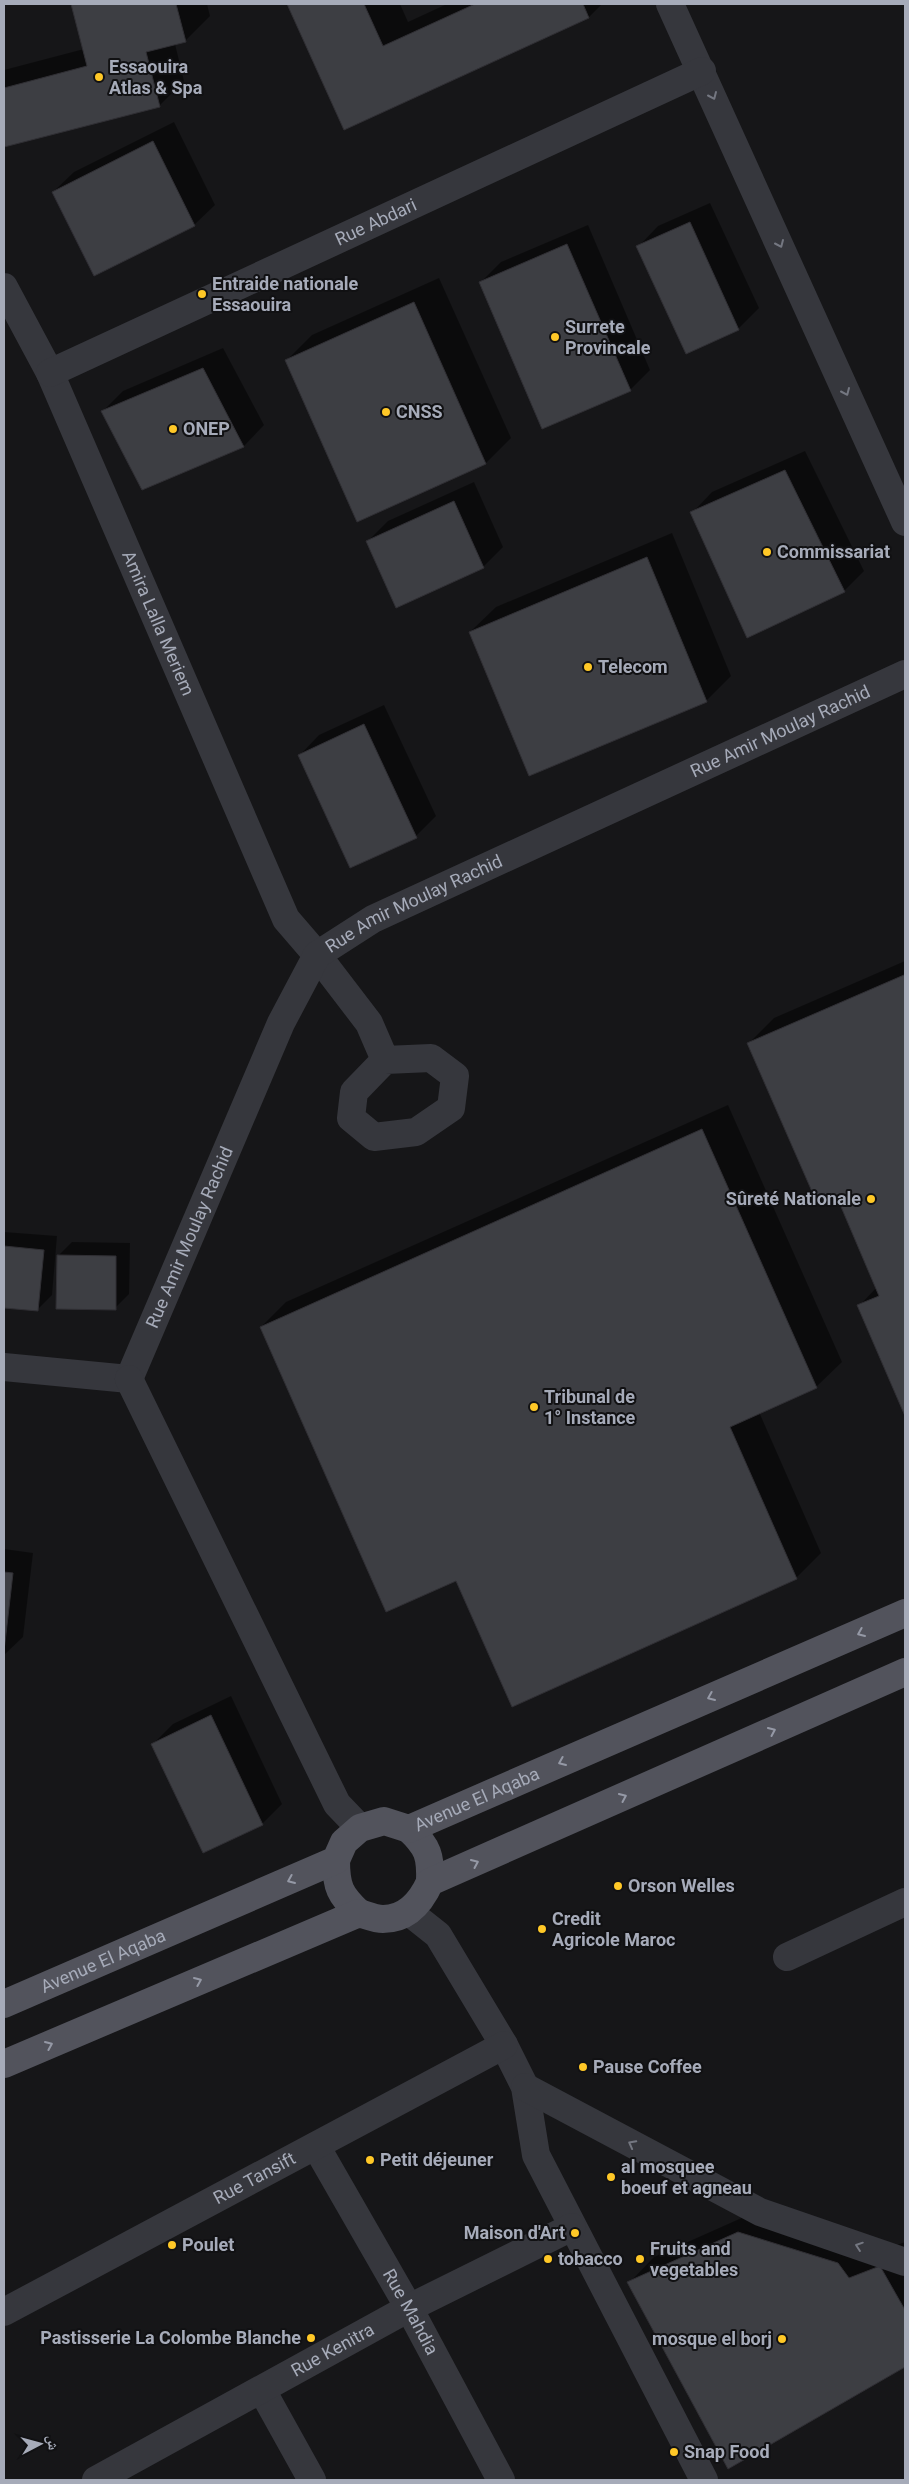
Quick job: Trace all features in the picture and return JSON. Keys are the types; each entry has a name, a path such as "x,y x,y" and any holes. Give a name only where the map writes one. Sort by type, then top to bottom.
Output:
{"main road":[{"name":"Avenue El Aqaba","path":"4,2004 336,1860 344,1842 360,1828 384,1821 409,1828 905,1613"},
{"path":"430,1882 905,1672"},
{"path":"336,1860 336,1881 343,1898 360,1913 383,1919 409,1912 423,1899 430,1882 431,1862 424,1843 409,1828"},
{"path":"4,2064 360,1913"}],"street":[{"path":"670,4 905,522"},
{"name":"Rue Abdari","path":"50,373 702,71"},
{"name":"Amira Lalla Meriem","path":"4,287 50,373 286,919 369,1023 385,1060"},
{"name":"Rue Amir Moulay Rachid","path":"129,1379 281,1023 316,955 373,919 905,674"},
{"path":"4,1367 129,1379 337,1804 360,1828"},
{"path":"788,1957 905,1902"},
{"path":"409,1912 438,1935 504,2045 524,2087 536,2155 704,2480"},
{"name":"Rue Tansift","path":"4,2312 504,2045"},
{"path":"524,2087 760,2212 905,2262"},
{"name":"Rue Mahdia","path":"316,2146 409,2308 501,2480"},
{"name":"Rue Kenitra","path":"96,2480 409,2308 572,2227"},
{"path":"262,2390 312,2480"}],"building":[{"name":"Essaouira Atlas & Spa","path":"71,4 176,4 186,42 146,52 160,107 4,147 4,88 87,66"},
{"path":"287,4 364,4 383,46 475,4 583,4 589,18 344,130"},
{"path":"153,141 195,226 94,276 52,192"},
{"path":"690,222 739,330 686,354 636,246"},
{"name":"Surrete Provincale","path":"567,244 631,391 542,429 479,282"},
{"name":"CNSS","path":"414,302 486,464 357,522 285,360"},
{"name":"ONEP","path":"203,368 244,447 142,490 101,411"},
{"name":"Commissariat","path":"785,470 845,592 747,638 690,512"},
{"path":"454,501 484,568 396,608 366,541"},
{"name":"Telecom","path":"647,557 707,702 529,776 469,632"},
{"path":"364,724 417,838 350,868 298,755"},
{"name":"Sûreté Nationale","path":"904,975 905,1416 857,1305 879,1296 836,1195 817,1203 747,1043"},
{"name":"Tribunal de 1° Instance","path":"702,1129 817,1388 730,1427 797,1579 512,1707 456,1581 386,1612 260,1327"},
{"path":"4,1246 44,1250 38,1311 4,1308"},
{"path":"57,1255 116,1256 116,1310 56,1309"},
{"path":"4,1572 13,1573 4,1651"},
{"path":"211,1715 263,1825 203,1853 151,1744"},
{"name":"mosque el borj","path":"738,2232 838,2263 849,2278 880,2266 905,2310 905,2367 728,2469 627,2282"}],"place":[{"name":"Essaouira Atlas & Spa","path":"99,77"},
{"name":"Entraide nationale Essaouira","path":"202,294"},
{"name":"Surrete Provincale","path":"555,337"},
{"name":"CNSS","path":"386,412"},
{"name":"ONEP","path":"173,429"},
{"name":"Commissariat","path":"767,552"},
{"name":"Telecom","path":"588,667"},
{"name":"Sûreté Nationale","path":"871,1199"},
{"name":"Tribunal de 1° Instance","path":"534,1407"},
{"name":"Orson Welles","path":"618,1886"},
{"name":"Credit Agricole Maroc","path":"542,1929"},
{"name":"Pause Coffee","path":"583,2067"},
{"name":"Petit déjeuner","path":"370,2160"},
{"name":"al mosquee boeuf et agneau","path":"611,2177"},
{"name":"Maison d'Art","path":"575,2233"},
{"name":"Poulet","path":"172,2245"},
{"name":"tobacco","path":"548,2259"},
{"name":"Fruits and vegetables","path":"640,2259"},
{"name":"Pastisserie La Colombe Blanche","path":"311,2338"},
{"name":"mosque el borj","path":"782,2339"},
{"name":"Snap Food","path":"674,2452"}]}
